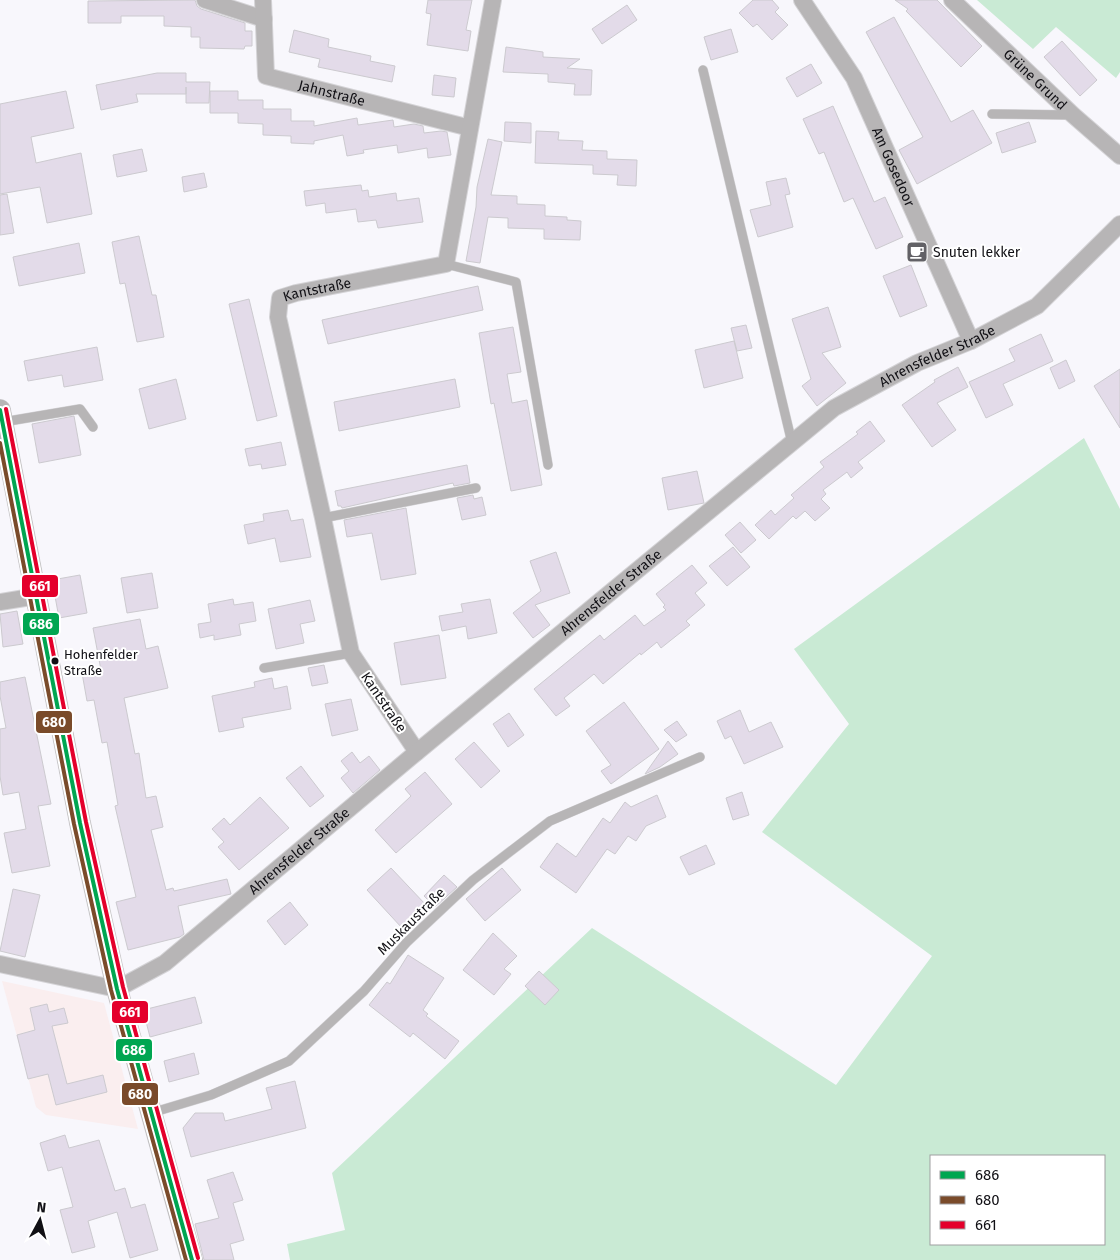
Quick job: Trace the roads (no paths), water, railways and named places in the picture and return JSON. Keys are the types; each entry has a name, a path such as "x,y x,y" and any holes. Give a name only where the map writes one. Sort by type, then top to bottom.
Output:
{"street":[{"path":"205,0 264,19"},
{"name":"Jahnstraße","path":"262,0 266,76 470,128"},
{"path":"446,264 493,0"},
{"name":"Am Gosedoor","path":"802,0 854,78 971,340"},
{"name":"Grüne Grund","path":"952,0 1073,115 1120,156"},
{"name":"Ahrensfelder Straße","path":"117,988 165,963 834,408 917,363 971,340 1037,306 1120,224"},
{"name":"Kantstraße","path":"417,752 350,652 324,518 278,317 280,298 296,292 446,264"},
{"path":"1,416 80,823 117,988 192,1260"},
{"path":"0,602 37,596"},
{"path":"0,964 117,988"}],"lane":[{"path":"704,70 792,443"},
{"path":"992,114 1073,115"},
{"path":"446,264 516,282 548,465"},
{"path":"1,416 80,409 92,427"},
{"path":"324,518 476,488"},
{"path":"264,668 350,652"},
{"name":"Muskaustraße","path":"151,1113 211,1096 289,1061 364,990 407,942 473,880 550,821 700,757"}],"place":[{"name":"Snuten lekker","path":"917,252"},
{"name":"Hohenfelder Straße","path":"55,661"}]}
